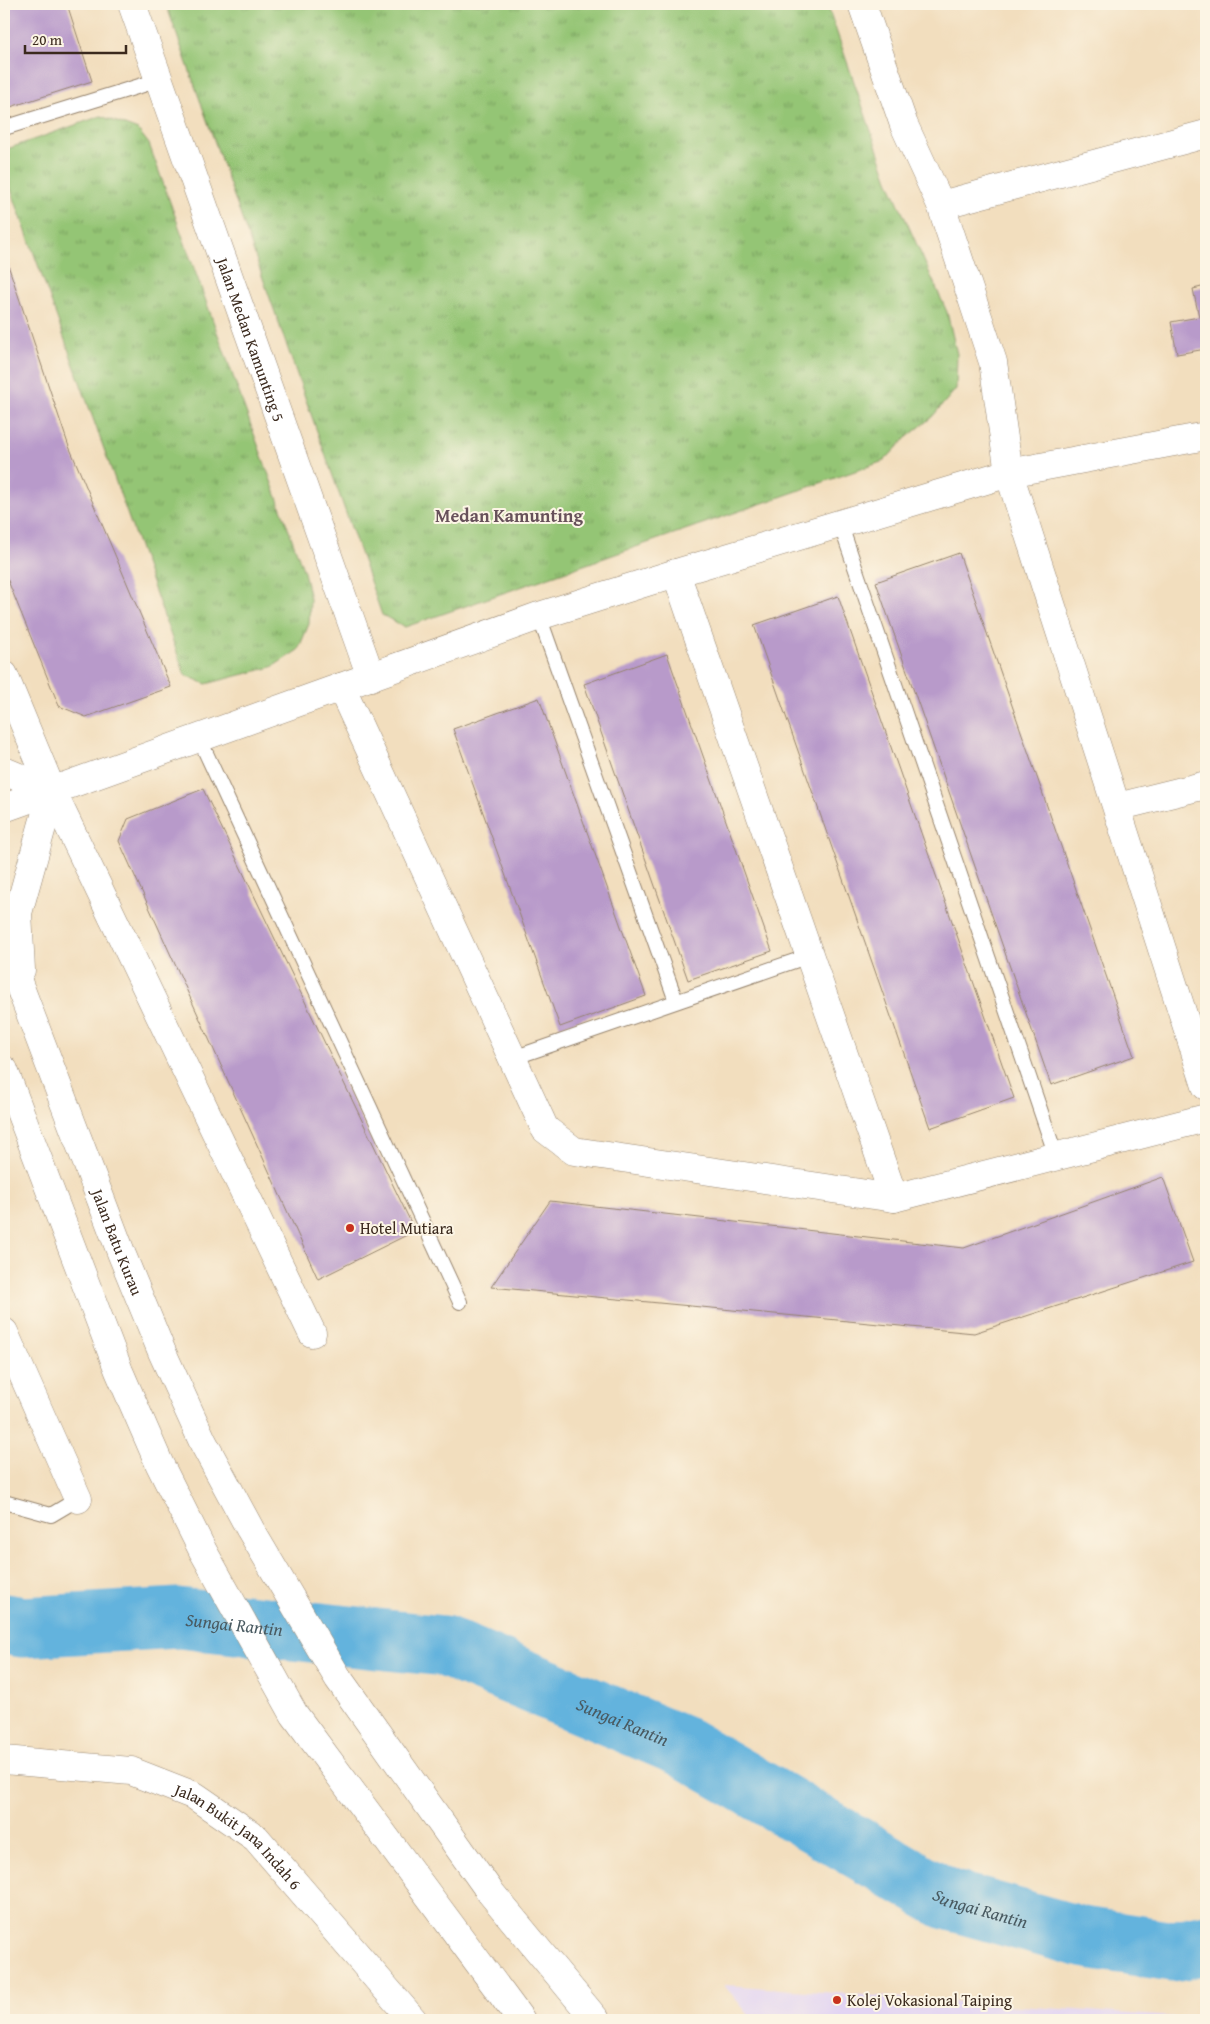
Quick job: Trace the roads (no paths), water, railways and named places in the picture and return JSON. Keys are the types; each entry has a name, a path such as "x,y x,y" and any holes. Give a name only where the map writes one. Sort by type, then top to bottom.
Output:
{"street":[{"name":"Jalan Medan Kamunting 5","path":"132,4 371,677"},
{"path":"862,4 904,125 942,205 993,362 1009,473 1206,1086"},
{"path":"942,205 1206,134"},
{"path":"4,808 539,616 676,573 1009,473 1206,436"},
{"path":"676,573 894,1198"},
{"path":"4,675 52,790 312,1333"},
{"path":"342,687 546,1129 574,1151 894,1198 1206,1118"},
{"path":"4,771 52,790"},
{"path":"1116,807 1206,785"},
{"path":"22,992 18,913 52,790"},
{"name":"Jalan Batu Kurau","path":"4,944 122,1255 162,1352 203,1442 250,1529 338,1678 491,1893 596,2020"},
{"path":"4,1070 119,1371 159,1463 203,1551 294,1714 521,2020"},
{"path":"4,1332 78,1499"},
{"name":"Jalan Bukit Jana Indah 6","path":"4,1760 131,1771 195,1796 256,1838 413,2020"}],"lane":[{"path":"4,128 159,80"},
{"path":"840,523 1056,1156"},
{"path":"539,616 676,1002"},
{"path":"199,738 460,1302"},
{"path":"512,1058 809,956"},
{"path":"4,1502 51,1515 78,1499"}],"waterway":[{"name":"Sungai Rantin","path":"4,1624 23,1627 178,1618 444,1646 684,1747 946,1899 1082,1937 1173,1951 1206,1944"}],"place":[{"name":"Hotel Mutiara","path":"350,1228"},
{"name":"Kolej Vokasional Taiping","path":"837,2000"}],"district":[{"name":"Medan Kamunting","path":"509,515"}]}
